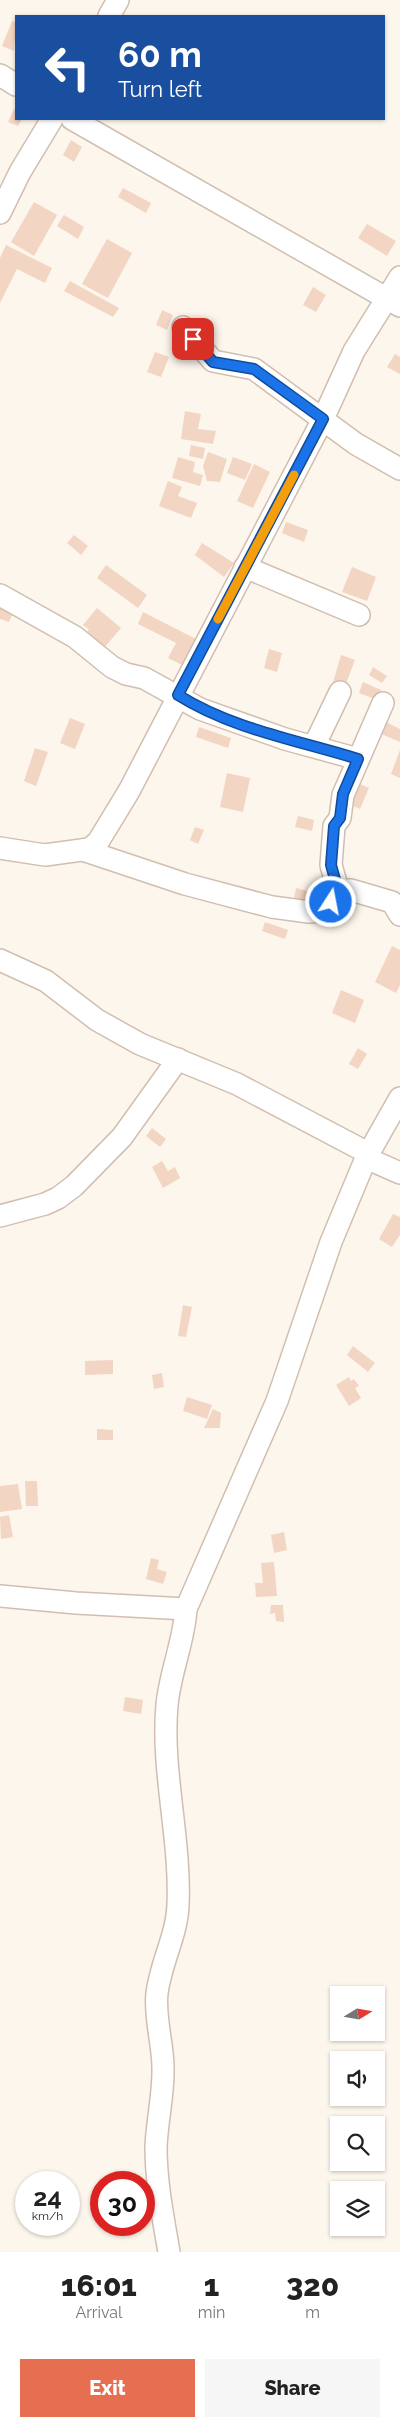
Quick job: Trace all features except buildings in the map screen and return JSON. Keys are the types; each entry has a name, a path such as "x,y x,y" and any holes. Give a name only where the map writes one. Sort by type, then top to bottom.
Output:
{"street":[{"path":"110,15 118,0"},
{"path":"0,75 15,84"},
{"path":"0,213 20,172 51,120"},
{"path":"74,120 394,303"},
{"path":"0,848 45,855 89,849 98,842 118,812 323,419 354,351 394,303 400,277"},
{"path":"183,327 213,362 254,369 356,444 400,469"},
{"path":"245,567 359,615"},
{"path":"0,595 75,637 112,667 126,674 144,678 178,695 200,709 285,739 358,759"},
{"path":"314,746 340,692"},
{"path":"338,890 331,865 334,826 340,818 343,794 358,759 368,742 383,703"},
{"path":"83,850 186,884 272,907 309,912 321,911 331,902 333,894 338,890 351,890 392,902 400,914"},
{"path":"0,960 46,982 96,1020 140,1044 237,1084 400,1173"},
{"path":"0,1216 44,1204 58,1198 74,1186 122,1136 178,1059"},
{"path":"169,2252 158,2181 156,2147 164,2072 157,1993 176,1926 178,1904 178,1857 167,1749 166,1706 171,1677 185,1629 186,1609 277,1401 315,1284 367,1156 400,1098"},
{"path":"0,1596 76,1603 186,1609"}],"slow traffic":[{"path":"218,619 294,475"}],"route":[{"path":"193,339 213,362 254,369 323,419 178,695 200,709 224,719 285,739 358,759 343,794 340,818 334,826 331,865 338,890 333,894 331,902"}]}
